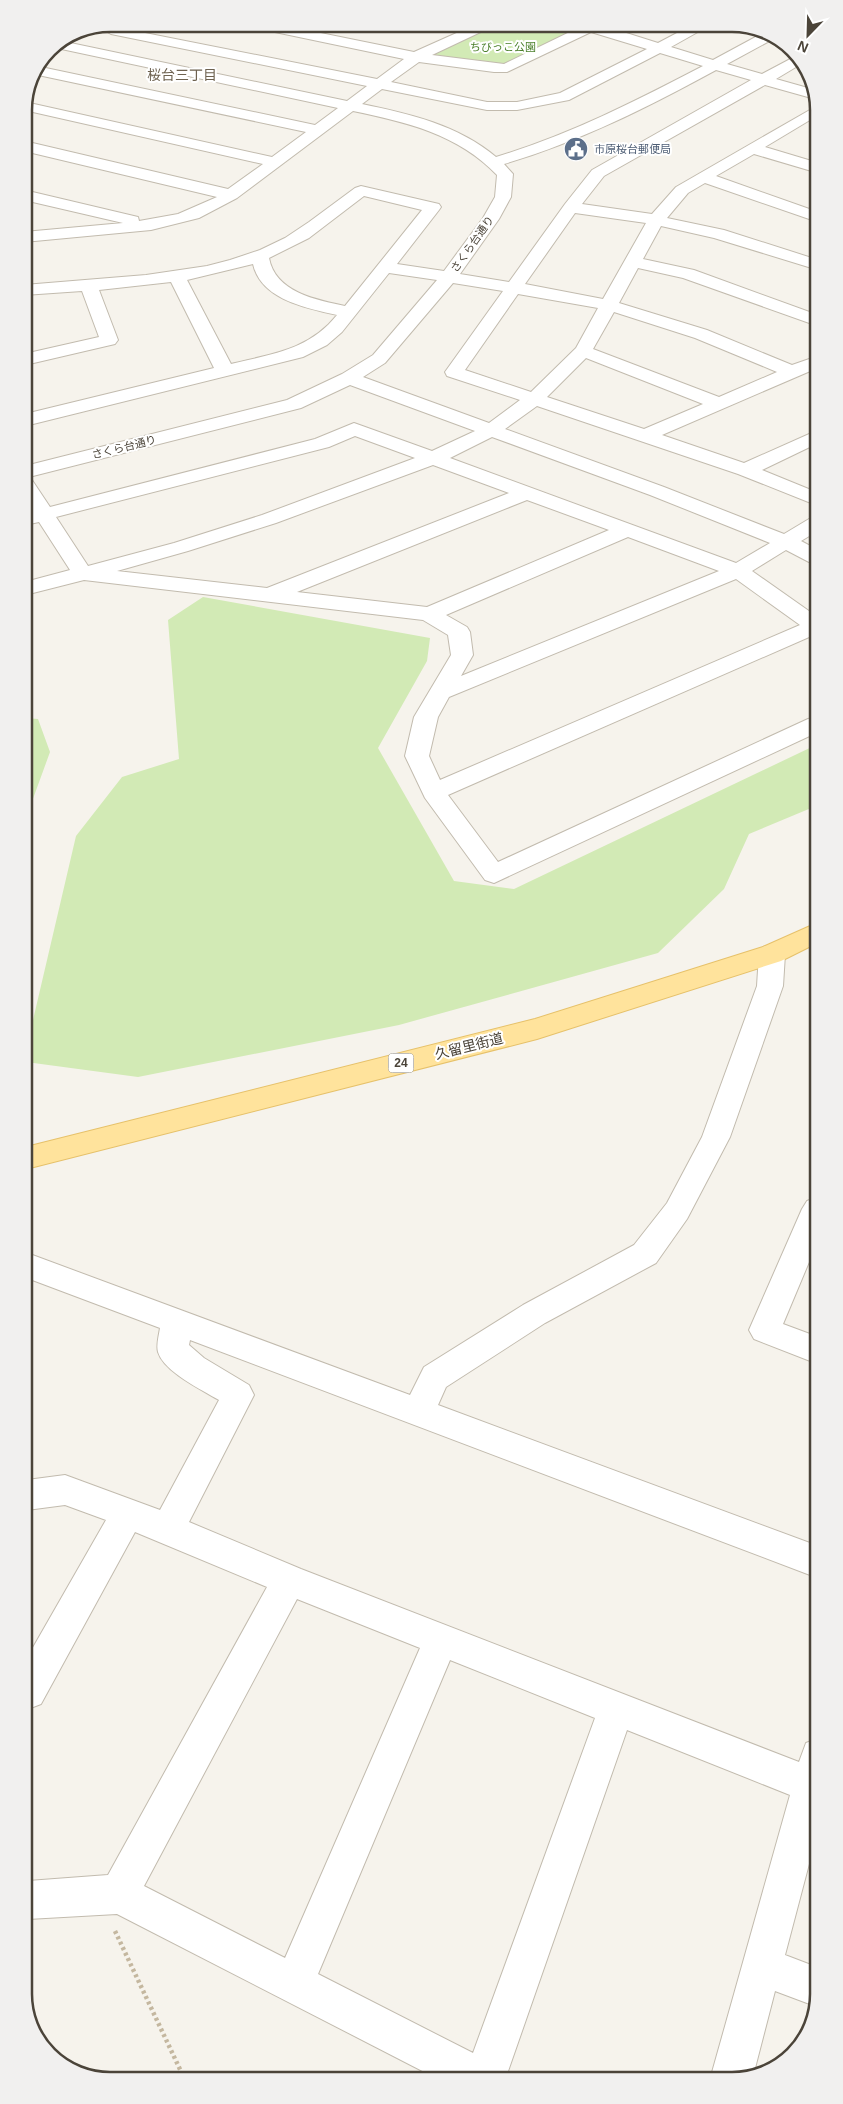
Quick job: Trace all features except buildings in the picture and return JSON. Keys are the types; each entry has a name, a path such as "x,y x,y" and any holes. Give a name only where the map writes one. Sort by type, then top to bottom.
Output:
{"main road":[{"name":"久留里街道","path":"33,1156 537,1029 772,954 810,935"}],"street":[{"path":"54,87 145,33 487,106 517,106 564,97 688,33"},
{"path":"299,33 416,57 506,68 575,33"},
{"path":"33,236 151,225 171,222 206,211 416,57 467,33"},
{"path":"611,33 808,93"},
{"path":"67,46 411,119 460,138 495,162 532,152 568,138 607,120 764,39"},
{"path":"794,62 598,173 571,207 454,372 745,470 810,497"},
{"path":"43,72 318,130"},
{"path":"34,100 39,96"},
{"path":"33,108 275,162"},
{"path":"33,587 181,547 269,519 434,458 491,430 533,400 583,351 656,220 682,190 752,148 810,118"},
{"path":"33,148 231,194"},
{"path":"752,148 810,165"},
{"name":"さくら台通り","path":"33,470 294,404 349,378 379,359 448,278 491,219 503,196 506,174 495,162"},
{"path":"703,177 810,214"},
{"path":"33,289 177,276 225,268 260,255 314,227 361,191 433,207 336,328 321,341 297,353 33,418"},
{"path":"33,197 151,225"},
{"path":"571,207 656,220 718,234 810,262"},
{"path":"260,255 265,274 283,290 312,304 349,312"},
{"path":"632,262 694,276 810,318"},
{"path":"386,267 515,288 608,306 678,326 723,342 792,372"},
{"path":"177,276 225,371"},
{"path":"33,358 109,340 88,284"},
{"path":"583,351 720,404"},
{"path":"645,436 810,364"},
{"path":"349,378 658,491 787,542 810,555"},
{"path":"810,622 738,571 354,429 322,443 34,516 82,573 429,614 459,632 462,655 426,717 417,756 433,792 494,874 810,727"},
{"path":"745,470 810,440"},
{"path":"266,596 528,493"},
{"path":"441,692 738,571 810,527"},
{"path":"429,614 628,530"},
{"path":"433,792 810,629"},
{"path":"418,1412 435,1377 534,1314 645,1254 677,1211 716,1137 770,986 772,954"},
{"path":"810,1225 765,1330 810,1348"},
{"path":"33,1267 810,1559"},
{"path":"168,1529 238,1396 194,1368 173,1350 177,1321"},
{"path":"33,1494 65,1490 128,1513 289,1580 616,1709 810,1775"},
{"path":"33,1683 128,1513"},
{"path":"108,1894 289,1580"},
{"path":"294,1983 441,1640"},
{"path":"487,2072 616,1709"},
{"path":"733,2072 810,1798"},
{"path":"33,1900 108,1894 294,1983 466,2072"},
{"path":"762,1966 810,1985"}],"path":[{"path":"108,1894 181,2071"}],"green space":[{"name":"ちびっこ公園","path":"468,33 569,33 507,68 416,57"},
{"path":"203,597 430,638 427,661 378,748 454,881 514,889 810,748 810,809 749,834 724,889 658,953 399,1025 138,1077 33,1063 33,1020 76,836 122,777 179,759 168,620"},
{"path":"33,719 38,719 50,752 33,799"}],"place":[{"name":"市原桜台郵便局","path":"576,149"}],"district":[{"name":"桜台三丁目","path":"182,75"}]}
